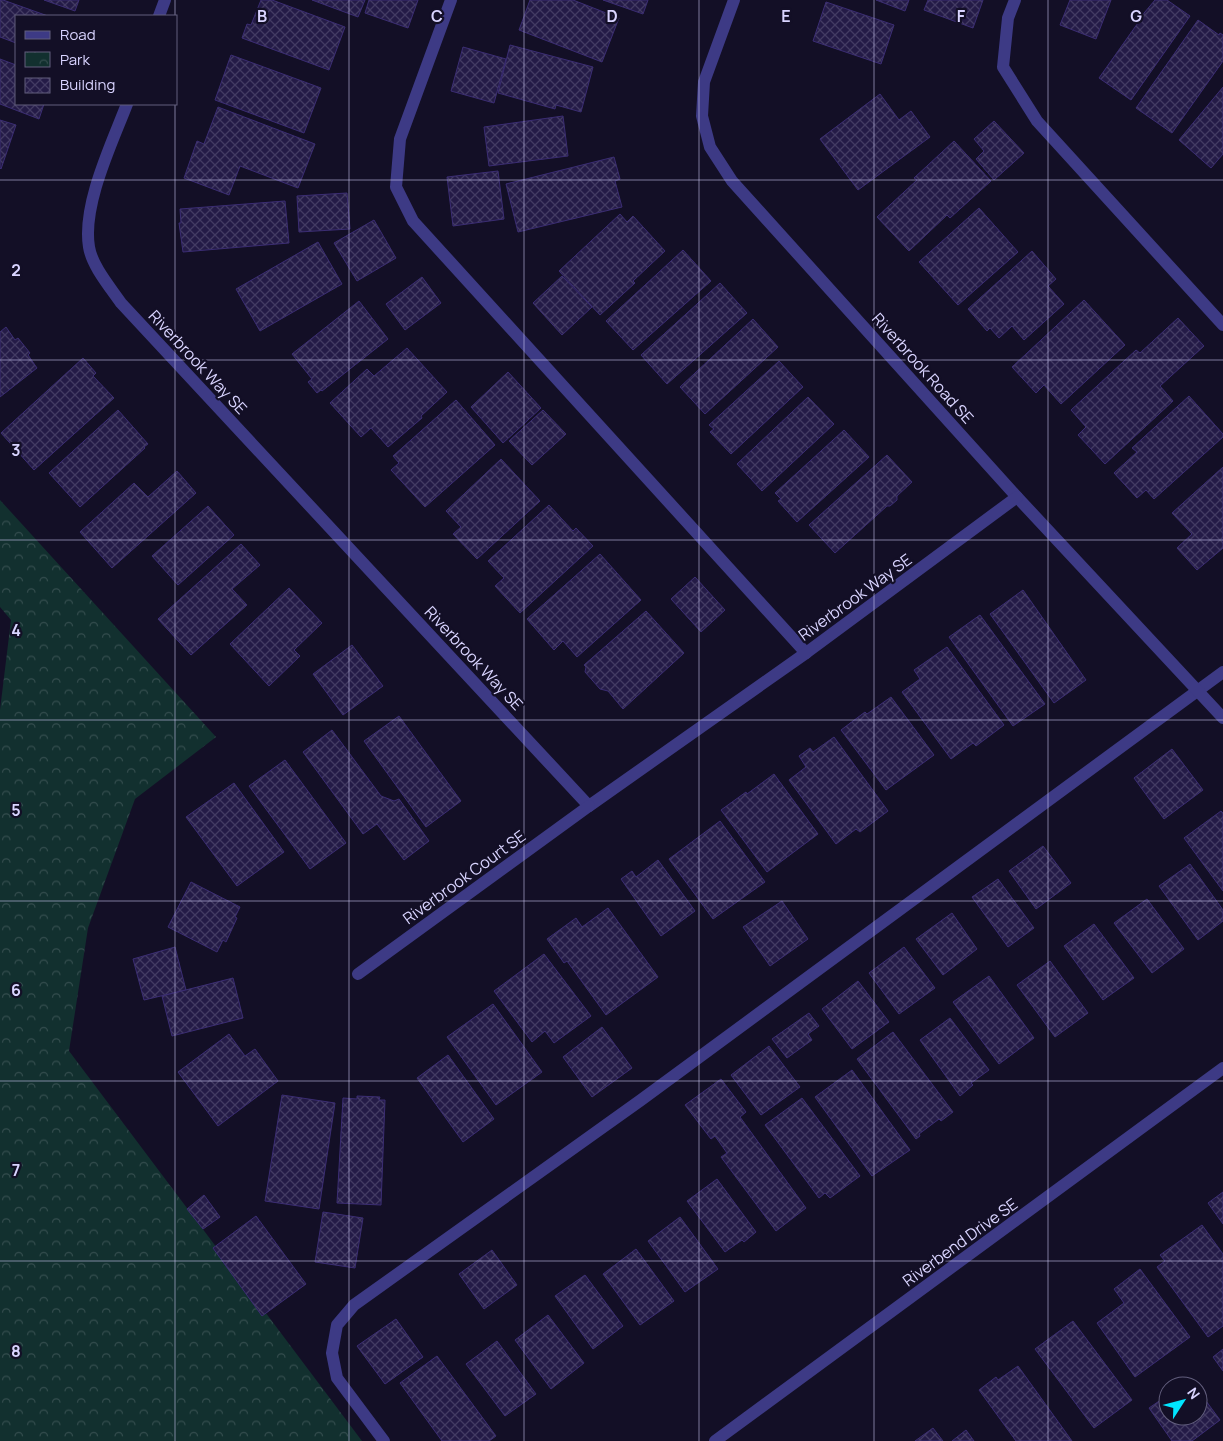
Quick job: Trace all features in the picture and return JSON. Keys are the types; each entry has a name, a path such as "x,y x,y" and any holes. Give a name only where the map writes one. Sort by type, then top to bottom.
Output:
{"street":[{"path":"159,15 165,0"},
{"path":"451,0 400,139 396,187 414,222 806,653"},
{"name":"Riverbrook Road SE","path":"734,0 704,82 702,116 710,146 732,181 1017,497 1223,718"},
{"path":"1015,0 1008,18 1003,67 1032,114 1223,325"},
{"name":"Riverbrook Way SE","path":"127,105 95,191 88,218 89,248 101,275 121,303 589,806 806,653 1017,497"},
{"path":"384,1441 337,1378 332,1353 337,1325 354,1305 649,1095 1223,672"},
{"name":"Riverbrook Court SE","path":"358,974 589,806"},
{"name":"Riverbend Drive SE","path":"715,1441 1223,1068"}],"green space":[{"path":"0,500 216,737 135,799 88,928 69,1051 362,1441 0,1441 0,710 11,620 0,607"}],"building":[{"path":"0,0 45,15 15,15 15,43 0,37"},
{"path":"44,0 79,0 75,11"},
{"path":"261,0 272,0 345,27 329,70 242,38 247,24 251,25"},
{"path":"312,0 365,0 358,17"},
{"path":"369,0 418,0 408,28 365,13"},
{"path":"530,0 573,0 619,18 602,62 519,30"},
{"path":"603,0 648,0 643,14"},
{"path":"876,0 909,0 905,11"},
{"path":"928,0 983,0 973,28 924,10"},
{"path":"1070,0 1111,0 1096,39 1060,25"},
{"path":"1155,0 1167,0 1190,16 1131,100 1099,78 1139,19"},
{"path":"826,2 894,25 881,64 813,41"},
{"path":"1198,20 1219,35 1220,33 1223,35 1223,61 1172,133 1136,108"},
{"path":"510,45 593,67 581,112 556,105 555,109 498,93"},
{"path":"463,47 506,59 494,103 451,91"},
{"path":"231,55 321,88 304,133 215,100"},
{"path":"0,59 15,65 15,105 44,105 39,119 0,104"},
{"path":"1223,87 1223,154 1211,168 1179,140"},
{"path":"880,94 899,120 911,111 930,137 858,190 820,139"},
{"path":"218,107 315,144 298,188 240,166 229,195 184,178 197,141 204,144"},
{"path":"563,116 568,156 489,166 484,127"},
{"path":"0,120 16,125 1,169 0,168"},
{"path":"994,121 1024,153 994,180 976,159 984,151 974,139"},
{"path":"954,141 991,181 950,218 947,215 909,251 877,217 917,180 914,178"},
{"path":"614,157 620,179 615,181 622,207 518,232 506,184"},
{"path":"498,171 504,219 453,226 447,177"},
{"path":"347,193 350,229 299,232 297,196"},
{"path":"285,201 289,243 183,252 179,223 181,223 180,209"},
{"path":"979,208 1018,252 958,305 919,262"},
{"path":"620,214 627,222 633,216 665,251 633,281 635,283 600,315 559,271"},
{"path":"374,220 396,258 357,281 334,243"},
{"path":"318,242 342,284 260,331 236,289"},
{"path":"683,250 711,281 633,350 606,321"},
{"path":"1032,251 1056,279 1048,286 1064,304 1024,340 1012,326 999,338 990,328 987,331 968,309"},
{"path":"562,276 592,307 562,335 533,303"},
{"path":"422,277 441,303 405,330 386,304"},
{"path":"720,283 747,313 667,384 641,355"},
{"path":"1084,300 1125,345 1061,404 1044,385 1036,393 1012,367"},
{"path":"359,301 388,339 317,393 308,382 312,379 292,354"},
{"path":"1178,318 1204,346 1160,386 1173,401 1105,464 1078,435 1086,427 1071,410 1136,350 1140,353"},
{"path":"753,319 778,347 705,414 680,387"},
{"path":"6,327 15,340 18,338 30,353 28,355 37,368 0,397 0,332"},
{"path":"407,348 447,392 421,416 422,418 388,447 371,428 361,437 330,403 367,369 374,376"},
{"path":"83,358 96,373 93,376 114,398 34,470 1,433"},
{"path":"779,361 803,387 731,454 710,432 714,429 709,425"},
{"path":"508,372 541,408 503,443 471,407"},
{"path":"1189,396 1223,434 1223,437 1154,499 1146,490 1137,498 1114,473 1137,452 1132,448"},
{"path":"808,397 834,424 762,491 737,464"},
{"path":"456,400 495,445 425,507 391,470 399,463 393,456"},
{"path":"118,410 148,444 80,507 49,473"},
{"path":"543,410 566,434 532,465 509,441"},
{"path":"844,430 869,457 797,522 778,501 781,499 775,493"},
{"path":"887,455 912,482 897,496 897,500 890,506 887,506 835,553 809,525"},
{"path":"501,459 540,501 477,559 453,534 461,527 446,511"},
{"path":"1223,467 1223,548 1197,570 1177,548 1192,534 1172,513"},
{"path":"177,471 196,493 112,568 80,532 134,483 148,497"},
{"path":"549,505 573,531 576,528 593,546 520,613 495,586 504,578 488,561"},
{"path":"208,506 234,535 178,585 152,556"},
{"path":"241,544 260,565 232,589 247,605 191,655 158,619"},
{"path":"600,554 641,600 577,657 563,641 554,650 527,619"},
{"path":"695,577 725,610 701,632 671,599"},
{"path":"289,588 322,623 294,650 300,656 269,686 230,644"},
{"path":"1023,590 1086,680 1054,703 990,614"},
{"path":"646,611 684,653 623,709 608,691 600,689 585,672 586,667 584,665"},
{"path":"980,615 1045,704 1013,726 949,637"},
{"path":"352,645 383,686 343,715 313,674"},
{"path":"947,647 1004,725 976,746 973,743 951,759 902,692 920,679 914,670"},
{"path":"891,697 934,755 886,790 841,730 865,712 867,714"},
{"path":"399,716 461,801 426,827 364,741"},
{"path":"332,730 381,796 394,801 399,799 429,841 404,860 377,824 363,834 303,752"},
{"path":"834,737 888,811 860,832 856,829 836,844 789,780 806,767 799,756 810,748 813,752"},
{"path":"1172,749 1203,790 1164,819 1134,778"},
{"path":"285,760 346,843 310,869 249,786"},
{"path":"774,774 818,834 767,872 721,810"},
{"path":"234,783 284,852 237,886 186,817"},
{"path":"1221,811 1223,813 1223,891 1184,838"},
{"path":"720,821 765,882 713,919 669,859"},
{"path":"1043,846 1071,883 1036,909 1009,871"},
{"path":"658,860 695,911 661,936 621,879 632,871 636,877"},
{"path":"1190,864 1223,910 1223,921 1198,940 1159,886"},
{"path":"998,879 1034,928 1008,947 972,897"},
{"path":"191,882 240,907 226,942 223,940 217,952 168,927"},
{"path":"1147,899 1184,949 1152,973 1114,923"},
{"path":"782,901 808,939 770,966 743,927"},
{"path":"608,908 658,977 606,1015 567,961 564,963 547,939 576,918 582,927"},
{"path":"952,913 977,949 943,975 916,939"},
{"path":"1094,924 1134,978 1103,1000 1064,946"},
{"path":"175,947 186,990 144,1000 133,959"},
{"path":"904,947 935,988 899,1014 869,973"},
{"path":"544,954 591,1016 554,1043 545,1031 532,1042 494,991"},
{"path":"1050,961 1088,1013 1055,1037 1017,985"},
{"path":"989,976 1034,1038 999,1064 953,1002"},
{"path":"233,978 243,1018 172,1036 162,996"},
{"path":"858,981 889,1022 852,1049 822,1009"},
{"path":"493,1004 542,1072 496,1105 447,1037"},
{"path":"809,1013 819,1026 808,1034 812,1040 787,1058 772,1039"},
{"path":"950,1018 989,1070 971,1083 973,1085 960,1096 920,1040"},
{"path":"602,1027 632,1068 592,1097 563,1057"},
{"path":"893,1032 953,1112 941,1121 939,1119 919,1134 920,1136 916,1139 857,1059"},
{"path":"229,1034 245,1056 255,1049 278,1081 218,1126 178,1072"},
{"path":"769,1046 800,1087 761,1115 731,1075"},
{"path":"448,1055 494,1119 463,1142 417,1078"},
{"path":"852,1070 910,1150 872,1176 815,1097"},
{"path":"721,1079 746,1112 740,1117 806,1208 776,1231 721,1157 727,1153 715,1136 711,1139 685,1105"},
{"path":"282,1095 335,1103 319,1209 265,1201"},
{"path":"357,1096 380,1097 379,1100 385,1100 381,1205 337,1203 343,1098 357,1099"},
{"path":"802,1098 860,1176 830,1198 825,1193 819,1198 765,1125"},
{"path":"717,1179 756,1232 744,1242 742,1240 725,1252 687,1201"},
{"path":"1223,1192 1223,1224 1208,1203"},
{"path":"204,1195 220,1217 203,1229 187,1209"},
{"path":"323,1212 363,1218 355,1268 315,1262"},
{"path":"256,1216 306,1284 262,1316 213,1248"},
{"path":"680,1217 718,1269 685,1292 648,1241"},
{"path":"1202,1225 1223,1254 1223,1326 1208,1337 1157,1267 1165,1261 1160,1255"},
{"path":"636,1249 674,1301 640,1325 603,1274"},
{"path":"492,1250 517,1285 484,1309 459,1274"},
{"path":"1140,1269 1190,1337 1135,1377 1097,1323 1124,1303 1114,1289"},
{"path":"585,1275 623,1326 593,1349 555,1296"},
{"path":"548,1315 584,1363 551,1389 515,1340"},
{"path":"396,1319 423,1357 385,1384 357,1346"},
{"path":"1073,1321 1132,1400 1094,1428 1035,1349"},
{"path":"497,1341 536,1394 505,1416 466,1364"},
{"path":"1223,1349 1223,1371 1213,1357"},
{"path":"437,1356 496,1436 489,1441 442,1441 400,1383"},
{"path":"1018,1366 1072,1441 1016,1441 979,1390 996,1377 998,1380"},
{"path":"1158,1402 1158,1421 1149,1408"},
{"path":"1208,1404 1220,1420 1192,1441 1172,1441 1162,1426 1208,1426"},
{"path":"933,1428 943,1441 915,1441"},
{"path":"966,1430 974,1441 952,1441"}]}
